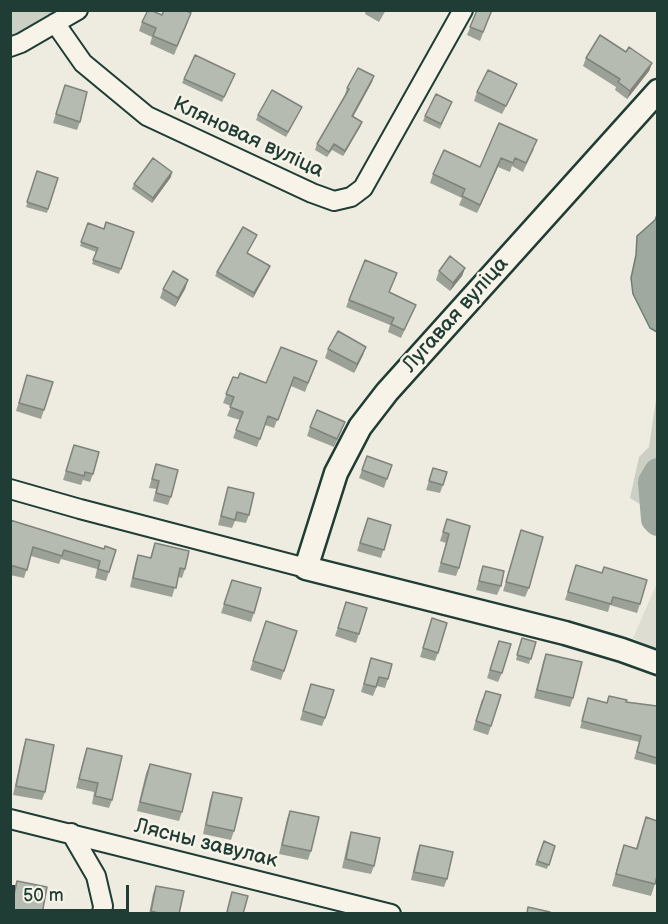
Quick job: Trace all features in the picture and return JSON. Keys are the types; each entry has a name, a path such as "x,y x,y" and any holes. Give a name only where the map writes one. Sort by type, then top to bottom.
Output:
{"street":[{"path":"10,47 78,10"},
{"name":"Кляновая вуліца","path":"55,24 83,63 147,116 302,189 334,201 351,197 363,188 463,10"},
{"name":"Лугавая вуліца","path":"306,568 336,473 360,427 387,392 657,91"},
{"path":"10,489 306,568 565,633 657,663"},
{"name":"Лясны завулак","path":"10,819 382,913"},
{"path":"71,833 96,876 103,906 102,914"}],"shaded area":[{"path":"10,11 60,11 11,37"},
{"path":"657,215 657,332 650,328 633,294 631,278 637,236 655,220"},
{"path":"657,393 657,515 630,498 639,457 649,447"},
{"path":"657,583 657,650 633,638"}],"building":[{"path":"148,10 162,15 164,10 185,10 191,13 177,46 153,36 156,28 142,22"},
{"path":"477,10 492,10 483,32 470,27"},
{"path":"600,35 626,52 629,47 652,63 630,91 618,82 620,79 586,58"},
{"path":"195,55 235,74 224,97 184,79"},
{"path":"358,68 374,76 352,116 362,122 345,151 334,144 329,152 317,144 349,89 347,88"},
{"path":"488,70 517,84 506,106 477,92"},
{"path":"65,85 87,92 80,122 56,114"},
{"path":"272,90 302,107 288,132 258,115"},
{"path":"436,94 452,102 441,124 425,116"},
{"path":"499,123 537,140 526,163 515,158 513,163 501,158 480,205 462,196 465,189 433,174 444,150 480,167"},
{"path":"153,158 172,172 153,198 134,184"},
{"path":"37,171 58,178 48,209 27,202"},
{"path":"106,222 134,232 121,269 93,260 98,248 81,242 88,223 104,229"},
{"path":"243,227 257,235 247,253 270,266 254,293 217,272"},
{"path":"450,256 465,268 453,283 439,271"},
{"path":"365,260 397,273 389,292 416,305 404,330 391,324 394,318 349,300"},
{"path":"173,271 188,280 178,298 163,289"},
{"path":"338,331 366,347 357,364 328,349"},
{"path":"281,347 317,361 308,383 294,377 278,420 268,416 260,439 236,430 243,412 230,407 234,397 226,394 233,377 238,378 240,373 266,383"},
{"path":"27,375 53,382 44,410 19,403"},
{"path":"317,410 345,422 337,439 310,427"},
{"path":"74,445 99,452 93,474 85,472 84,476 66,471"},
{"path":"367,456 392,465 387,479 362,470"},
{"path":"156,464 178,470 171,497 156,493 159,481 152,479"},
{"path":"433,468 447,472 443,485 429,481"},
{"path":"228,487 254,493 249,515 237,512 235,520 221,516"},
{"path":"368,518 391,525 384,550 360,543"},
{"path":"447,519 470,526 459,568 441,563 449,534 443,532"},
{"path":"10,520 104,549 105,546 116,550 109,572 98,569 100,561 64,550 62,556 33,547 27,570 10,565"},
{"path":"521,530 543,537 529,588 506,582"},
{"path":"155,543 189,551 185,569 180,568 176,588 133,578 138,555 151,558"},
{"path":"576,565 602,573 604,567 647,580 640,604 613,597 611,604 568,592"},
{"path":"483,566 504,571 501,586 479,581"},
{"path":"232,580 261,588 254,613 224,604"},
{"path":"346,602 367,608 359,634 338,628"},
{"path":"432,618 447,623 438,653 423,648"},
{"path":"266,621 297,631 284,671 253,661"},
{"path":"522,638 536,642 531,659 517,655"},
{"path":"499,641 511,644 502,673 490,670"},
{"path":"546,654 582,662 573,698 537,690"},
{"path":"371,658 392,664 388,679 379,677 376,687 364,684"},
{"path":"311,684 334,690 325,718 303,711"},
{"path":"486,691 501,695 491,726 476,721"},
{"path":"609,696 627,700 626,702 657,706 657,758 637,752 641,736 582,721 588,698 607,703"},
{"path":"26,739 54,745 45,792 16,786"},
{"path":"87,748 122,756 112,800 95,796 98,783 79,779"},
{"path":"150,764 191,774 182,812 140,802"},
{"path":"213,792 242,798 234,831 206,825"},
{"path":"290,811 319,817 311,851 282,845"},
{"path":"646,817 657,821 655,884 616,874 624,845 637,849"},
{"path":"351,832 380,838 374,866 346,859"},
{"path":"544,841 555,846 549,865 537,861"},
{"path":"420,845 453,852 447,879 414,872"},
{"path":"17,881 47,887 42,914 10,913"},
{"path":"156,886 184,891 179,914 162,914 151,911"},
{"path":"232,892 248,896 243,914 227,912"},
{"path":"528,907 550,912 550,914 527,914"}],"waterway":[{"path":"658,472 652,482 655,519 658,522"}]}
